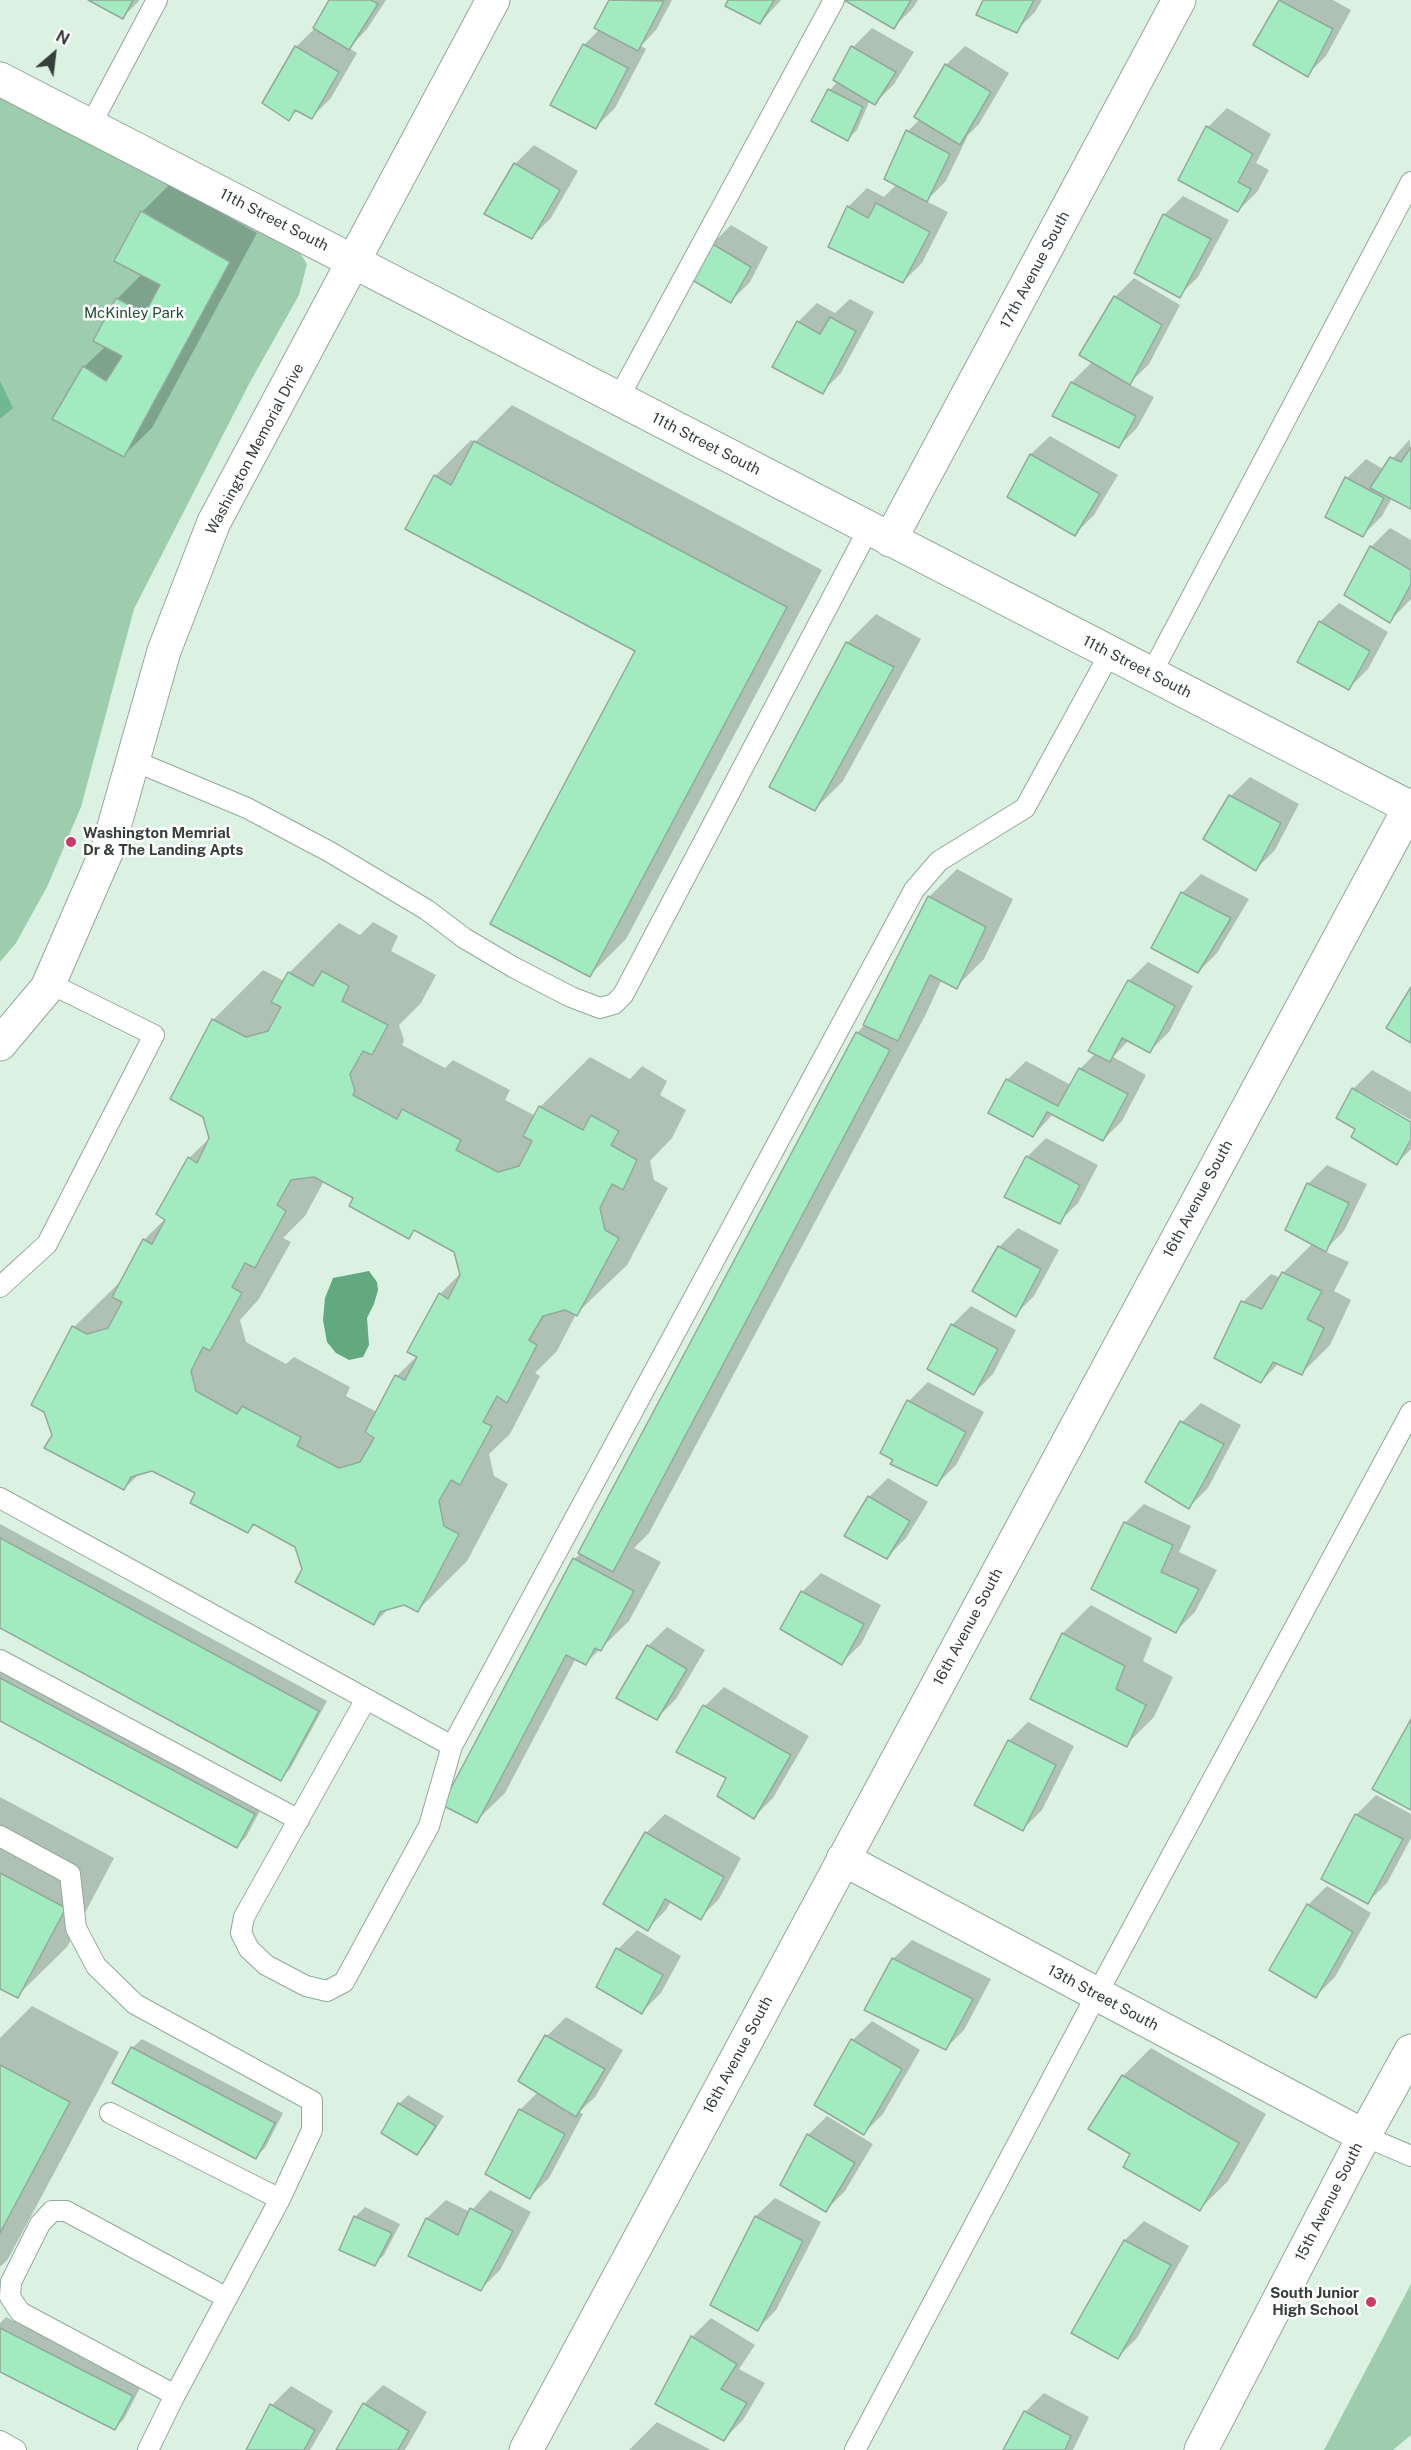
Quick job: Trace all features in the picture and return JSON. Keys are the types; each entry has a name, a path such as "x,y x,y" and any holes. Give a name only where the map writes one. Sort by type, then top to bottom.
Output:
{"street":[{"name":"Washington Memorial Drive","path":"0,1044 49,983 108,848 164,651 214,522 493,0"},
{"name":"17th Avenue South","path":"880,534 1179,0"},
{"name":"11th Street South","path":"0,79 1410,807"},
{"name":"16th Avenue South","path":"526,2450 1410,807"},
{"name":"13th Street South","path":"843,1859 1364,2136"},
{"name":"15th Avenue South","path":"1201,2450 1364,2136 1411,2051"}],"lane":[{"path":"90,126 157,0"},
{"path":"618,399 834,0"},
{"path":"1151,674 1411,182"},
{"path":"132,760 247,808 330,852 427,910 464,938 571,997 600,1008 614,1004 623,995 679,892 711,825 880,534"},
{"path":"366,1699 244,1917 241,1933 249,1949 266,1965 306,1986 327,1991 344,1982 354,1966 429,1826 452,1746 914,890 939,861 1025,808 1110,653"},
{"path":"0,1287 47,1244 154,1035 49,983"},
{"path":"855,2450 1097,1994 1411,1412"},
{"path":"0,1498 452,1746"},
{"path":"0,1659 299,1820"},
{"path":"0,1836 70,1874 76,1928 96,1966 135,2004 312,2101 312,2130 280,2199 148,2450"},
{"path":"110,2113 280,2199"},
{"path":"1364,2136 1411,2156"},
{"path":"175,2395 20,2312 10,2297 10,2282 40,2224 52,2211 66,2211 227,2298"},
{"path":"0,2441 16,2450"}],"green space":[{"name":"McKinley Park","path":"0,80 296,247 307,264 299,295 249,384 134,609 81,807 47,887 16,943 0,962"},
{"path":"1411,2284 1411,2435 1393,2450 1324,2450"}],"shaded area":[{"path":"0,381 13,408 0,419"},
{"path":"369,1271 377,1282 378,1290 367,1318 369,1345 363,1357 349,1360 336,1353 327,1342 323,1320 325,1298 333,1278"}],"building":[{"path":"88,0 133,0 123,19"},
{"path":"329,0 371,0 378,4 349,50 313,28"},
{"path":"609,0 664,1 638,51 594,28"},
{"path":"728,0 774,0 760,24 725,6"},
{"path":"844,0 911,0 894,29"},
{"path":"983,0 1034,0 1017,33 976,15"},
{"path":"1279,0 1333,29 1308,77 1253,45"},
{"path":"583,44 628,68 596,129 550,105"},
{"path":"295,46 339,72 312,119 295,110 289,121 262,103"},
{"path":"851,46 896,72 875,105 833,80"},
{"path":"945,64 991,92 960,145 914,117"},
{"path":"828,89 863,107 848,141 811,121"},
{"path":"1206,126 1253,154 1238,182 1251,189 1238,212 1178,180"},
{"path":"906,130 950,154 927,202 884,179"},
{"path":"514,163 560,190 532,239 484,214"},
{"path":"876,203 930,232 903,283 828,247 847,206 868,218"},
{"path":"141,211 230,262 124,457 52,419 83,366 106,381 122,356 93,341 116,298 145,313 160,285 114,261"},
{"path":"1163,214 1211,239 1180,298 1134,273"},
{"path":"711,243 751,267 731,303 689,278"},
{"path":"1114,296 1162,325 1130,385 1079,355"},
{"path":"830,317 856,331 823,394 772,367 797,321 820,334"},
{"path":"1071,382 1136,416 1119,448 1052,416"},
{"path":"474,441 787,607 590,977 490,924 635,651 405,529 434,475 451,485"},
{"path":"1411,447 1411,509 1370,488 1390,457 1401,462"},
{"path":"1030,454 1100,494 1075,536 1007,497"},
{"path":"1345,477 1384,498 1363,537 1325,517"},
{"path":"1370,546 1411,570 1411,584 1390,623 1344,595"},
{"path":"1319,621 1370,651 1349,690 1297,662"},
{"path":"846,642 894,667 815,811 769,787"},
{"path":"1229,795 1281,823 1256,871 1203,839"},
{"path":"1181,892 1231,918 1198,973 1151,948"},
{"path":"928,896 986,927 957,989 930,975 898,1041 863,1025"},
{"path":"322,971 349,986 342,1001 388,1025 372,1055 363,1051 350,1074 355,1091 353,1095 397,1119 402,1109 461,1140 456,1150 498,1172 519,1166 532,1141 523,1136 539,1106 583,1130 591,1115 619,1131 611,1145 637,1160 623,1190 612,1184 600,1208 605,1230 619,1238 577,1316 565,1310 543,1316 529,1340 537,1345 507,1403 497,1396 483,1422 492,1426 460,1485 451,1480 439,1501 444,1526 459,1534 418,1612 404,1605 380,1612 374,1625 295,1582 302,1569 295,1547 253,1524 248,1533 190,1503 195,1493 152,1471 131,1477 124,1490 44,1448 52,1435 44,1412 31,1405 72,1326 87,1334 108,1328 122,1302 112,1297 143,1239 152,1244 165,1220 156,1214 188,1157 197,1163 209,1138 203,1117 170,1099 212,1019 246,1037 268,1031 281,1007 271,1002 288,972 313,986","holes":["314,1177 353,1198 349,1206 409,1239 414,1230 454,1252 460,1275 448,1299 439,1293 407,1352 417,1357 405,1380 395,1375 365,1432 374,1438 360,1462 339,1468 297,1446 301,1437 242,1406 237,1414 196,1391 191,1371 203,1347 210,1351 242,1293 232,1287 245,1263 255,1268 286,1211 277,1205 291,1180"]},
{"path":"1128,980 1175,1006 1150,1053 1122,1038 1110,1062 1088,1051"},
{"path":"1411,987 1411,1043 1386,1028"},
{"path":"856,1032 890,1050 613,1572 578,1553"},
{"path":"1079,1068 1128,1094 1103,1141 1047,1112 1033,1137 988,1113 1006,1079 1058,1106"},
{"path":"1352,1088 1411,1122 1411,1139 1397,1165 1351,1137 1355,1129 1336,1118"},
{"path":"1026,1156 1080,1185 1060,1224 1004,1197"},
{"path":"1307,1183 1349,1203 1326,1252 1285,1230"},
{"path":"998,1246 1041,1269 1016,1317 972,1291"},
{"path":"1282,1272 1322,1291 1307,1319 1324,1328 1302,1375 1273,1362 1261,1383 1214,1358 1241,1301 1262,1309"},
{"path":"951,1324 998,1349 974,1395 927,1369"},
{"path":"907,1400 966,1432 937,1486 890,1464 893,1460 880,1453"},
{"path":"1180,1421 1224,1444 1189,1509 1145,1482"},
{"path":"868,1496 910,1521 887,1559 844,1536"},
{"path":"1124,1522 1173,1545 1161,1572 1199,1589 1176,1633 1091,1589"},
{"path":"0,1538 319,1711 281,1781 0,1628"},
{"path":"573,1558 634,1591 601,1651 595,1648 586,1665 566,1655 477,1823 442,1805"},
{"path":"801,1591 864,1624 842,1665 780,1629"},
{"path":"1062,1633 1125,1666 1116,1689 1146,1705 1127,1747 1030,1699"},
{"path":"647,1645 687,1669 657,1720 616,1698"},
{"path":"0,1678 255,1814 237,1848 0,1721"},
{"path":"703,1705 791,1755 754,1819 717,1796 726,1778 676,1752"},
{"path":"1411,1719 1411,1810 1372,1789"},
{"path":"1008,1740 1056,1765 1023,1831 974,1805"},
{"path":"1355,1814 1403,1839 1368,1904 1321,1879"},
{"path":"645,1832 724,1877 701,1920 665,1899 648,1931 603,1904"},
{"path":"0,1873 66,1908 18,1998 0,1989"},
{"path":"1307,1904 1353,1932 1316,1998 1269,1970"},
{"path":"616,1948 663,1975 642,2014 596,1987"},
{"path":"892,1958 973,1999 946,2050 864,2010"},
{"path":"545,2035 605,2069 576,2117 518,2081"},
{"path":"851,2039 902,2069 864,2135 814,2105"},
{"path":"131,2047 275,2123 256,2159 112,2083"},
{"path":"0,2065 70,2102 0,2233"},
{"path":"1122,2075 1239,2143 1200,2211 1123,2167 1130,2154 1088,2129"},
{"path":"398,2103 436,2126 417,2155 381,2133"},
{"path":"519,2109 565,2134 530,2199 485,2174"},
{"path":"807,2134 855,2163 826,2212 780,2185"},
{"path":"470,2208 513,2231 481,2291 408,2256 426,2218 458,2235"},
{"path":"354,2216 392,2233 375,2266 339,2250"},
{"path":"755,2216 803,2241 758,2331 710,2305"},
{"path":"1124,2240 1171,2265 1118,2359 1071,2333"},
{"path":"0,2328 133,2396 115,2430 0,2372"},
{"path":"691,2336 737,2364 721,2389 747,2403 724,2441 655,2404"},
{"path":"363,2403 409,2431 398,2450 336,2450"},
{"path":"270,2404 315,2430 304,2450 246,2450"},
{"path":"1024,2411 1071,2436 1065,2450 1003,2450"}],"place":[{"name":"Washington Memrial Dr & The Landing Apts","path":"71,842"},
{"name":"South Junior High School","path":"1371,2302"}]}
